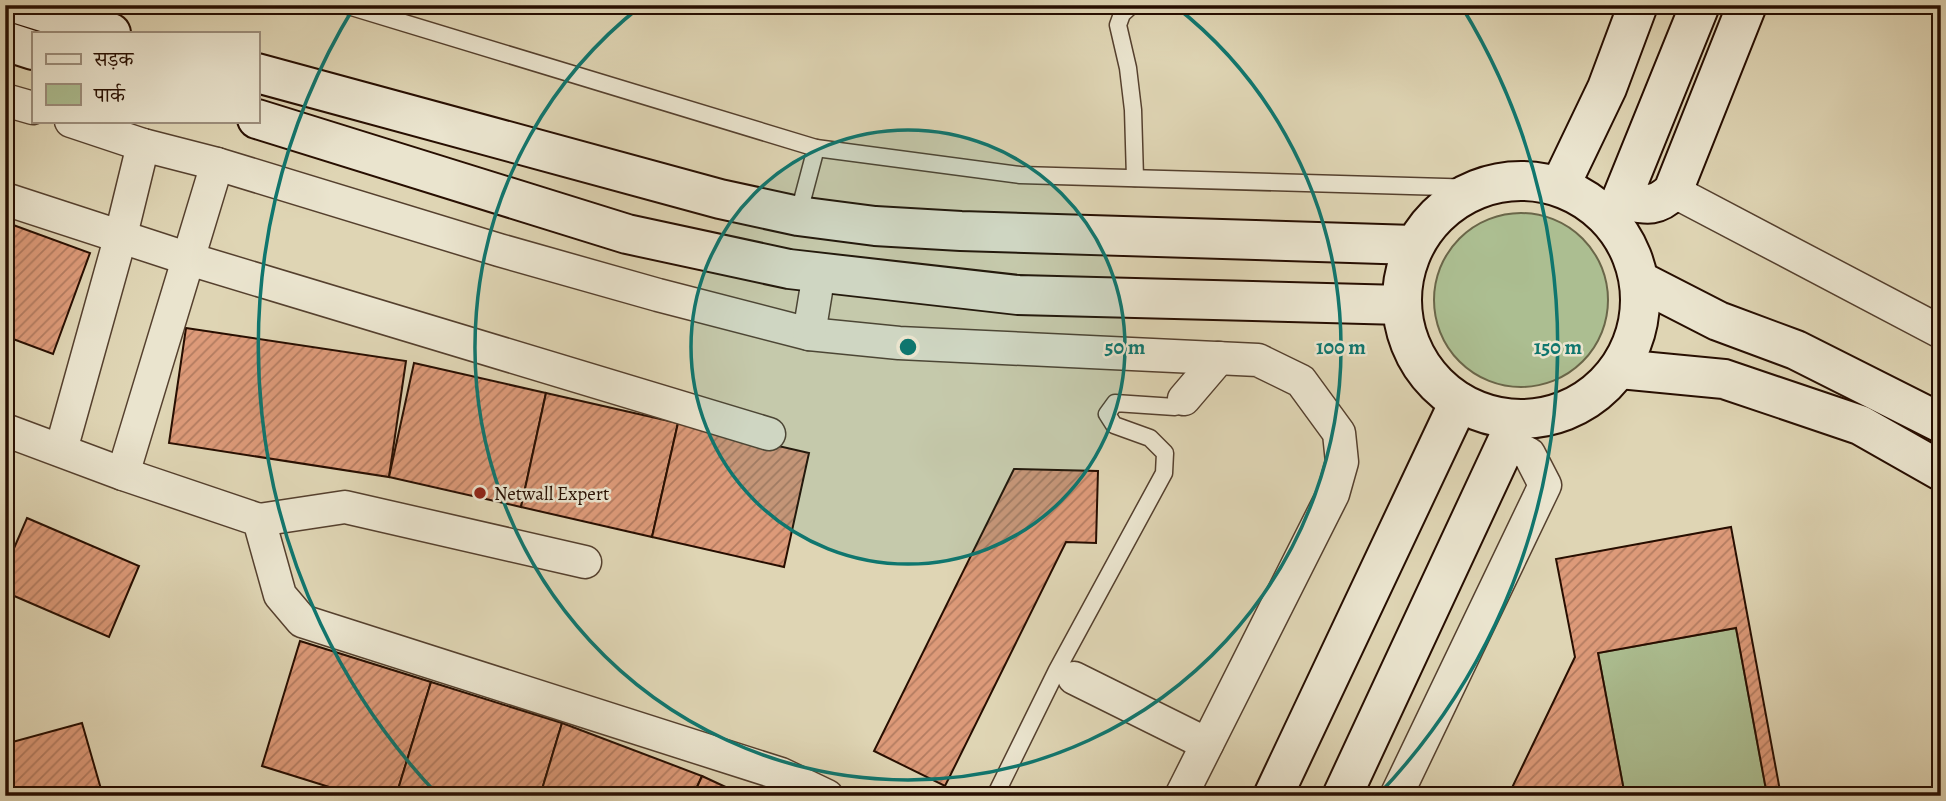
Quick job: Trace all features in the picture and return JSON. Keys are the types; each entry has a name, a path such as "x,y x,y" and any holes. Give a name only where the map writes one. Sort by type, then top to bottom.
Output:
{"street":[{"path":"21,5 108,32"},
{"path":"1560,186 1607,88 1638,5"},
{"path":"1342,796 1512,431 1557,415 1592,397 1620,369 1639,327 1640,281 1616,210 1700,5"},
{"path":"1396,796 1545,485 1529,454 1512,431 1487,415 1458,402 1436,383 1418,360 1406,334 1402,305 1404,274 1414,246 1434,217 1461,196 1492,183 1527,180 1560,186 1587,200 1616,210 1662,202 1673,191 1747,5"},
{"path":"5,41 32,50"},
{"path":"259,74 720,200 799,216 875,226 961,231 1414,246"},
{"path":"5,100 32,108"},
{"path":"259,120 627,234 789,269 1018,295 1402,305"},
{"path":"74,122 143,145 216,164 539,261 809,334 899,342 1258,360 1301,381 1339,433 1342,462 1334,494 1181,796"},
{"path":"61,450 121,235 143,145"},
{"path":"123,474 216,164"},
{"path":"1673,191 1941,332"},
{"path":"5,200 189,259 769,434"},
{"path":"809,334 819,273"},
{"path":"1640,281 1718,321 1796,350 1941,424"},
{"path":"1184,399 1219,358"},
{"path":"1620,369 1724,379 1860,425 1941,471"},
{"path":"1272,796 1458,402"},
{"path":"5,430 259,520 345,507 585,562"},
{"path":"259,520 280,595 302,621 781,774 827,796"},
{"path":"1065,674 1207,744"}],"lane":[{"path":"345,5 813,161 1020,174 1480,188"},
{"path":"1132,5 1122,14 1118,25 1128,68 1133,110 1135,178"},
{"path":"799,216 813,161"},
{"path":"995,796 1065,674 1164,472 1165,453 1150,439 1114,425 1107,414 1115,403 1175,407 1184,399"}],"green space":[{"path":"1521,213 1554,220 1582,239 1601,267 1608,300 1601,333 1582,361 1554,380 1521,387 1488,380 1460,361 1441,333 1434,300 1441,267 1460,239 1488,220"},
{"path":"1736,628 1767,795 1625,796 1598,653"}],"building":[{"path":"5,222 90,253 53,354 5,336"},
{"path":"186,328 406,361 389,477 169,443"},
{"path":"414,363 546,393 521,507 389,477"},
{"path":"546,393 678,423 652,537 521,507"},
{"path":"678,423 809,453 784,567 652,537"},
{"path":"1014,469 1098,471 1096,543 1066,542 945,786 874,751"},
{"path":"5,511 13,513 5,550"},
{"path":"27,518 139,566 109,637 5,592 5,569"},
{"path":"1731,527 1781,796 1763,796 1767,795 1736,628 1598,653 1625,796 1508,796 1575,657 1556,559"},
{"path":"300,641 431,682 396,796 358,796 262,766"},
{"path":"431,682 562,723 540,796 396,796"},
{"path":"82,723 103,796 5,796 5,744"},
{"path":"562,723 702,776 693,796 540,796"},
{"path":"702,776 745,796 693,796"}],"place":[{"name":"Netwall Expert","path":"480,493"}]}
